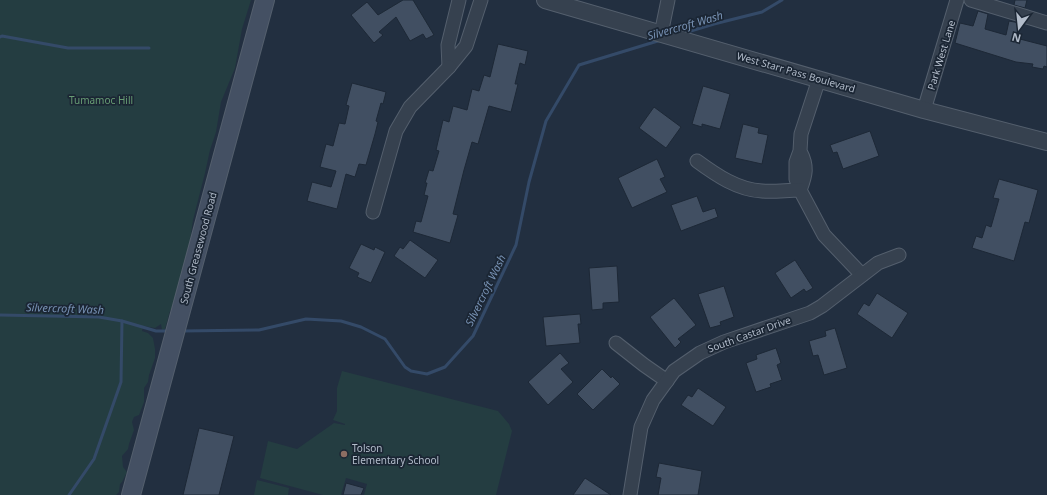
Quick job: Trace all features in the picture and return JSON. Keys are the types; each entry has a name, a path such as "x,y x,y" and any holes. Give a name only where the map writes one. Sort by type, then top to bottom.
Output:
{"main road":[{"name":"South Greasewood Road","path":"131,495 265,0"}],"street":[{"path":"449,67 448,45 459,0"},
{"path":"374,212 396,131 410,107 449,67 466,46 481,0"},
{"name":"West Starr Pass Boulevard","path":"545,0 924,110 1047,142"},
{"path":"661,34 668,0"},
{"name":"Park West Lane","path":"924,110 957,0"},
{"path":"971,0 1047,23"},
{"path":"453,26 472,30"},
{"path":"819,79 801,134 800,152 796,162 796,179 800,190 824,235 862,275"},
{"path":"697,162 737,186 761,191 800,190"},
{"name":"South Castar Drive","path":"630,495 641,427 653,400 674,371 700,353 724,342 810,312 822,306 878,263 899,255"},
{"path":"616,343 644,366 667,381"}],"green space":[{"name":"Tumamoc Hill","path":"0,0 251,0 242,29 235,68 221,102 216,132 210,150 193,220 189,248 174,304 170,311 165,329 162,330 161,324 155,328 143,326 142,331 148,333 153,338 155,358 148,382 144,388 144,402 139,415 134,417 132,422 134,430 128,449 122,456 123,467 127,472 120,484 119,492 116,495 0,495"},
{"path":"342,371 498,411 509,424 512,431 496,495 364,495 367,484 346,478 341,495 323,495 260,478 268,441 297,449 334,423 345,425 333,420 337,411 337,388"},
{"path":"257,480 289,488 288,495 254,495"}],"building":[{"path":"403,0 413,0 434,35 426,39 423,34 410,41 396,17 379,32 383,35 374,43 351,15 367,2 378,15"},
{"path":"1015,0 1027,0 1025,8 1014,5"},
{"path":"978,11 988,14 985,29 1006,35 1009,21 1020,23 1016,38 1047,46 1047,67 1044,66 1043,69 1032,67 1033,64 1016,62 955,43 960,23 973,26"},
{"path":"498,44 528,51 525,65 520,63 515,84 518,84 511,112 489,106 478,144 472,142 453,214 458,215 450,243 413,232 416,221 421,222 428,196 424,195 427,183 425,183 429,170 433,171 439,151 436,150 443,120 449,122 453,106 467,110 472,89 479,91 484,75 490,77"},
{"path":"352,83 386,92 376,121 378,122 366,165 359,164 355,177 346,174 337,209 307,201 312,182 331,187 336,171 320,167 326,144 333,146 339,123 345,124 349,106 346,105"},
{"path":"703,86 730,94 720,129 702,124 702,127 692,124"},
{"path":"654,107 681,127 666,148 639,128"},
{"path":"743,124 759,128 758,133 768,135 762,164 735,158"},
{"path":"870,131 879,156 843,169 837,152 833,153 830,145"},
{"path":"657,159 665,177 660,179 667,192 632,208 618,178"},
{"path":"999,179 1038,190 1029,223 1025,222 1014,261 972,248 976,236 982,238 986,225 991,227 999,199 993,198"},
{"path":"697,196 703,212 715,208 718,217 681,231 671,205"},
{"path":"410,240 438,260 425,278 394,256 400,247 403,249"},
{"path":"361,244 374,250 375,247 385,252 371,283 357,277 359,273 349,268"},
{"path":"795,260 813,288 806,292 804,289 791,298 775,273"},
{"path":"617,266 619,302 603,303 603,309 592,310 589,268"},
{"path":"724,286 734,317 720,322 721,325 710,328 698,294"},
{"path":"877,293 908,313 892,338 857,314 864,303 869,306"},
{"path":"674,298 696,325 678,339 681,342 675,348 650,317"},
{"path":"580,314 581,324 578,324 580,343 546,346 543,317"},
{"path":"835,328 847,368 824,375 818,355 813,356 809,341 826,336 825,331"},
{"path":"776,348 781,363 777,365 782,380 770,384 771,387 756,392 746,363 757,359 756,355"},
{"path":"560,353 569,363 561,369 573,382 548,405 528,382"},
{"path":"602,369 620,384 593,410 577,394"},
{"path":"698,388 726,407 713,426 681,405 688,395 692,397"},
{"path":"199,428 234,436 219,495 183,495"},
{"path":"659,463 702,471 698,495 658,495 661,478 656,477"},
{"path":"585,478 611,495 573,495"},
{"path":"346,483 364,488 361,495 343,495"}],"waterway":[{"name":"Silvercroft Wash","path":"684,33 762,12 782,0"},
{"path":"0,37 2,36 68,48 149,48"},
{"name":"Silvercroft Wash","path":"182,331 259,330 306,319 341,321 361,327 385,339 405,367 411,371 427,374 445,367 473,336 516,245 529,182 546,121 579,65 661,40"},
{"name":"Silvercroft Wash","path":"0,315 99,317 122,321 156,331 168,331"},
{"path":"69,495 94,459 121,382 122,321"}],"place":[{"name":"Tolson Elementary School","path":"344,454"}]}
